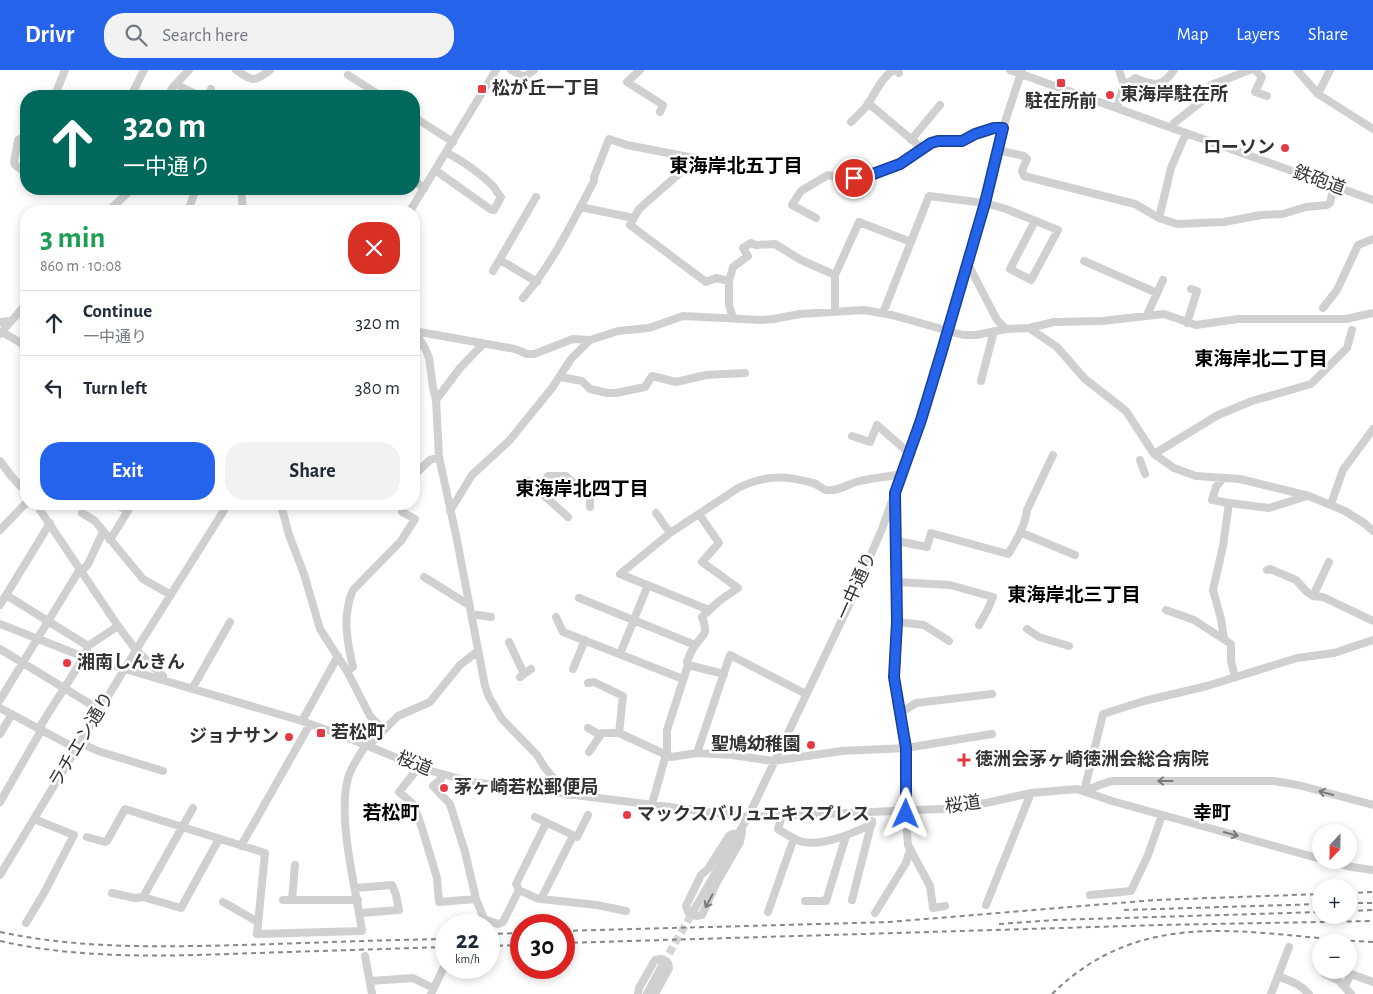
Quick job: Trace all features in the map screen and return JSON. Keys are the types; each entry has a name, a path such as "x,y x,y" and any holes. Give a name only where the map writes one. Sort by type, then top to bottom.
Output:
{"street":[{"path":"57,90 65,70"},
{"path":"134,90 144,70"},
{"path":"172,90 189,70"},
{"path":"236,70 252,80 257,80 270,70"},
{"path":"420,195 496,70"},
{"path":"511,70 524,77 534,70"},
{"path":"640,70 627,82 663,106 660,112"},
{"path":"852,122 891,71 895,70 899,73"},
{"name":"鉄砲道","path":"1010,70 1022,72 1373,200"},
{"path":"1117,108 1124,85 1119,70"},
{"path":"1124,85 1134,80 1136,74 1153,84 1162,83 1167,80 1174,70"},
{"path":"1174,129 1174,123 1206,98 1211,85 1250,70"},
{"path":"1255,70 1262,77 1256,92 1267,96"},
{"path":"1297,70 1318,94 1373,129"},
{"path":"1318,94 1330,70"},
{"name":"一中通り","path":"694,910 748,817 773,761 860,582 895,493 948,332 985,203 1003,128 1022,72"},
{"path":"348,75 372,90"},
{"path":"176,84 188,90"},
{"path":"868,103 923,149"},
{"path":"911,140 940,105"},
{"path":"420,121 453,142"},
{"path":"816,218 792,205 807,187 828,175 845,179 873,174 900,164 931,143 938,141 962,141 975,134 994,128 1003,128"},
{"path":"1160,218 1171,168 1186,133"},
{"path":"20,139 18,140 14,162 20,169"},
{"path":"523,298 537,282 551,261 594,181 610,139 626,145 694,158 690,164 639,208 630,225 706,282 716,278 728,281"},
{"path":"998,150 1024,156 1027,159 1022,172 1024,176 1135,204 1160,218 1184,224 1224,222 1261,215 1283,214 1306,207 1327,205 1334,186"},
{"path":"435,170 494,210 501,197 494,187 474,167 446,152"},
{"path":"420,185 424,188"},
{"path":"116,205 126,195"},
{"path":"883,313 929,196 985,203 1006,209 1058,230 1031,280 1010,269 1035,221"},
{"path":"493,271 536,197"},
{"path":"580,207 634,218"},
{"path":"835,311 836,275 859,222 911,242"},
{"path":"1323,308 1337,290 1358,245 1373,239"},
{"path":"733,318 729,305 728,281 733,267 748,256 743,248 751,243 756,245 775,244 801,260 836,275"},
{"path":"500,260 537,282"},
{"path":"1084,261 1157,293"},
{"path":"968,264 997,320 1006,329"},
{"path":"1147,315 1163,280"},
{"path":"1187,323 1197,291 1191,289"},
{"path":"20,310 1,333 20,343"},
{"path":"420,332 534,354 574,339 590,340 618,331 649,328 683,316 773,319 800,314 864,310 883,313 948,332 976,336 994,331 1029,328 1054,322 1102,321 1147,315 1169,314 1196,326 1238,319 1346,319 1373,313"},
{"path":"0,322 10,321"},
{"path":"1029,328 1057,347 1085,379 1126,411 1154,454 1174,468 1196,476 1258,483 1309,496 1331,504 1354,516 1373,531"},
{"path":"1154,454 1218,415 1252,401 1307,386 1347,348 1352,330"},
{"path":"980,381 994,331"},
{"path":"420,340 429,358 436,400 439,457 472,614 478,652 489,697 502,719 537,755 545,768 568,795"},
{"path":"450,511 472,475 509,441 552,388 572,359 590,340"},
{"path":"436,400 460,368 483,344"},
{"path":"560,377 582,381 590,389 616,393 645,387 652,376 676,382 706,375 744,374"},
{"path":"852,436 870,442 876,425 909,453"},
{"path":"1331,504 1342,470 1373,430"},
{"path":"897,541 927,547 931,533 1008,554 1022,533 1021,527 1026,518 1027,510 1053,455"},
{"path":"420,469 430,460 439,457"},
{"path":"1140,460 1145,474"},
{"path":"0,461 20,486"},
{"path":"709,610 620,574 670,533 738,488 767,477 790,478 814,483 826,490 845,487 856,482 902,474"},
{"path":"537,489 548,476 566,476 590,498 590,507"},
{"path":"1223,478 1216,487 1212,500 1269,508 1309,496"},
{"path":"528,481 568,517"},
{"path":"895,493 897,622 894,677 906,748 908,845 930,886 932,908 945,906"},
{"path":"1224,638 1213,590 1223,546 1229,503"},
{"path":"0,530 20,508"},
{"path":"40,510 118,626 136,650 159,671 164,680"},
{"path":"110,540 128,510"},
{"name":"ラチエン通り","path":"0,874 136,650 224,510"},
{"path":"283,510 320,629 347,671 370,716 384,730"},
{"path":"347,671 353,668 346,637 346,619 350,597 353,590 406,534 415,519 402,512"},
{"path":"82,513 95,521 143,579 171,595"},
{"path":"656,513 670,533"},
{"path":"652,804 667,751 667,730 688,665 687,662 695,645 704,637 706,628 702,617 738,588 702,562 718,543 699,514"},
{"path":"0,605 50,523"},
{"path":"0,700 48,621 81,571 88,564 103,532"},
{"path":"1022,533 1075,555"},
{"path":"1314,596 1329,562"},
{"path":"1267,570 1270,569 1293,578 1307,592 1314,596 1324,597 1373,621"},
{"path":"424,578 470,605"},
{"path":"897,582 950,585 992,597 988,610 979,625"},
{"path":"620,654 648,586"},
{"path":"6,595 88,646"},
{"path":"580,598 695,645"},
{"path":"1166,610 1194,620 1231,644 1235,677"},
{"path":"472,614 491,617"},
{"path":"556,617 563,632 683,679"},
{"path":"192,689 230,622"},
{"path":"897,622 924,625 950,641"},
{"name":"桜道","path":"0,624 84,656 306,723 418,767 472,782 748,817 906,811 964,806 1031,793 1084,790"},
{"path":"0,802 88,646 118,626"},
{"path":"1027,629 1039,637 1069,646"},
{"path":"573,669 585,640"},
{"path":"1084,790 1102,714 1144,701 1207,686 1297,658 1334,653 1373,640"},
{"path":"509,642 525,673"},
{"path":"0,649 100,710"},
{"path":"87,836 107,841 125,809 265,853 257,934 362,931 345,821 348,778 353,766 368,746 398,716 430,702 460,665 474,653 478,652"},
{"path":"697,753 730,655 806,694"},
{"path":"241,846 306,723 338,656"},
{"path":"688,665 724,674"},
{"path":"588,683 594,682 623,696 620,733"},
{"path":"900,713 916,703 992,694"},
{"path":"0,708 40,729 79,746 163,771"},
{"path":"0,734 12,714"},
{"path":"588,728 600,735"},
{"path":"589,752 602,732 620,733 671,757 697,753 732,755 773,761 842,751 906,748 992,734"},
{"path":"418,767 399,792 413,804 421,825 437,878 438,902 476,899"},
{"path":"442,775 441,779 433,786 450,804 465,852 481,915 484,919 498,924 503,922 519,890"},
{"path":"1084,790 1093,788 1098,784 1113,781 1261,780 1298,785 1373,805"},
{"path":"1084,790 1112,801 1312,857"},
{"path":"986,905 1031,793"},
{"path":"143,897 193,808"},
{"path":"852,900 872,824 873,812"},
{"path":"1090,895 1132,891 1148,855 1162,814"},
{"path":"535,818 577,837 588,815"},
{"path":"782,816 778,829 801,841 815,842 846,836 872,824"},
{"path":"26,923 74,835 34,819"},
{"path":"546,823 516,884 519,890 541,899 626,910"},
{"path":"741,829 740,842 716,884 702,915 696,916 688,912 686,906 701,875 708,869 729,836 741,829"},
{"path":"541,899 573,836"},
{"path":"806,901 826,901 846,836"},
{"path":"768,912 794,838"},
{"path":"112,893 135,898 143,897 181,908 219,839"},
{"path":"875,913 906,864 910,850"},
{"path":"292,900 295,865"},
{"path":"1358,869 1373,870"},
{"path":"356,888 392,885 399,910 360,913"},
{"path":"283,900 358,900"},
{"path":"224,902 258,922"},
{"path":"1271,994 1290,947"},
{"path":"365,956 372,994"},
{"path":"638,994 639,988 656,960 662,959 668,962 669,968 655,994"},
{"path":"647,994 663,964"},
{"path":"1345,986 1351,974 1373,982"},
{"path":"1278,976 1305,989 1309,994"},
{"path":"370,981 413,978 432,991 438,979"},
{"path":"1333,979 1345,986 1351,994"}],"tunnel":[{"path":"663,964 694,910"}],"railway":[{"path":"1357,893 1373,892"},
{"path":"575,931 889,922 1155,900 1312,894"},
{"path":"1357,903 1373,903"},
{"path":"1124,910 1312,904"},
{"path":"1357,911 1373,910"},
{"path":"999,924 1055,920 1312,912"},
{"path":"575,943 1160,925 1373,921"},
{"path":"1052,994 1088,965 1126,946 1164,935 1204,931 1245,932 1373,942"},
{"path":"0,932 30,938 120,946 242,945 435,939"},
{"path":"500,934 510,933"},
{"path":"0,941 64,951 160,956 435,947"},
{"path":"500,946 510,945"}],"place":[{"name":"駐在所前","path":"1061,83"},
{"name":"松が丘一丁目","path":"482,89"},
{"name":"東海岸駐在所","path":"1110,95"},
{"name":"ローソン","path":"1285,148"},
{"name":"湘南しんきん","path":"67,663"},
{"name":"若松町","path":"321,733"},
{"name":"ジョナサン","path":"289,737"},
{"name":"聖鳩幼稚園","path":"811,745"},
{"name":"徳洲会茅ヶ崎徳洲会総合病院","path":"964,760"},
{"name":"茅ヶ崎若松郵便局","path":"444,788"},
{"name":"マックスバリュエキスプレス","path":"627,815"}],"district":[{"name":"東海岸北五丁目","path":"736,166"},
{"name":"東海岸北二丁目","path":"1261,359"},
{"name":"東海岸北四丁目","path":"582,489"},
{"name":"東海岸北三丁目","path":"1074,595"},
{"name":"若松町","path":"391,813"},
{"name":"幸町","path":"1212,813"}],"route":[{"path":"854,178 873,174 900,164 931,143 938,141 962,141 975,134 994,128 1003,128 985,203 941,354 921,420 895,493 897,622 894,677 906,748 906,814"}]}
